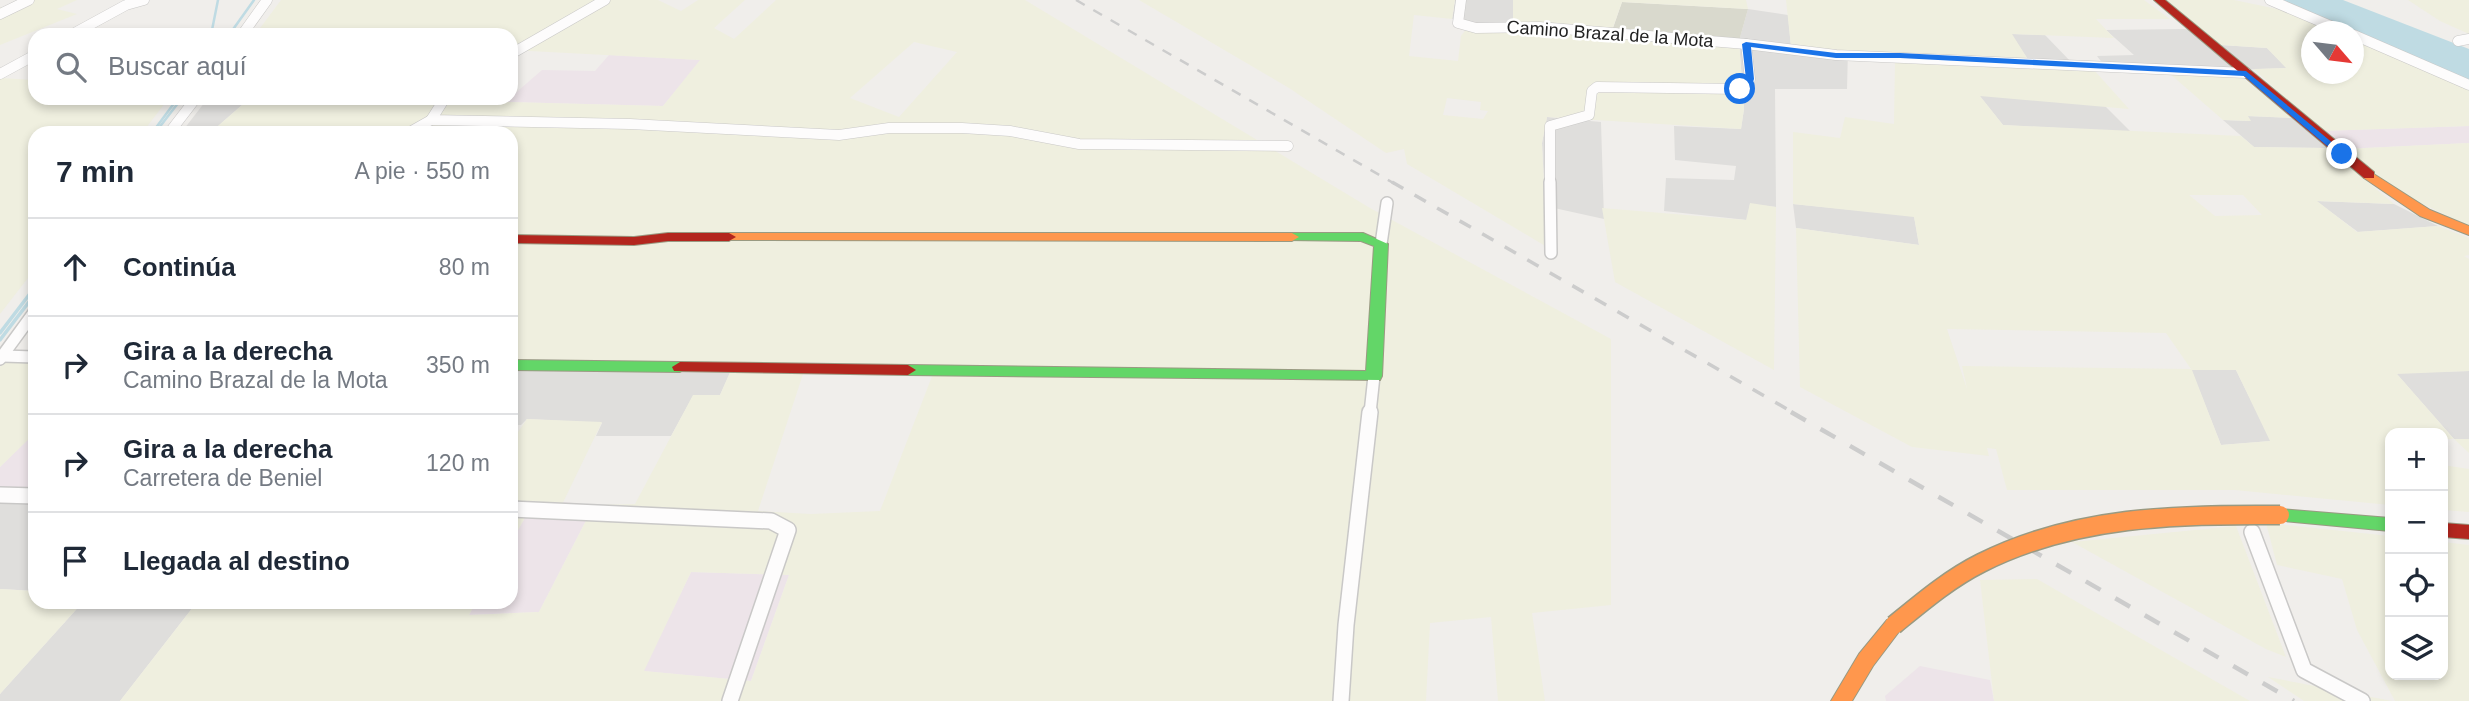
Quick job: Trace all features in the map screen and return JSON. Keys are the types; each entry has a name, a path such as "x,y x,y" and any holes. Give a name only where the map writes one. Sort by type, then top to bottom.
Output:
{"street":[{"path":"0,14 29,0"},
{"path":"84,28 126,5 144,0"},
{"path":"248,28 267,0"},
{"path":"518,50 606,0"},
{"name":"Camino Brazal de la Mota","path":"1461,0 1458,23 1465,26 1539,27 1746,44 1836,55 2246,74"},
{"path":"2159,0 2381,185 2425,213 2469,231"},
{"path":"2270,0 2319,21"},
{"path":"2364,39 2469,85"},
{"path":"2458,41 2469,39"},
{"path":"1551,253 1550,126 1558,121 1581,119 1589,115 1591,91 1597,87 1740,89 1748,86 1750,79 1746,44"},
{"path":"0,74 28,59"},
{"path":"174,126 191,105"},
{"path":"420,126 430,120 440,105"},
{"path":"430,120 630,124 839,135 889,128 962,128 1010,131 1079,144 1288,146"},
{"path":"1341,701 1346,625 1374,376 1381,244 1388,203"},
{"path":"518,239 634,241 681,237 1363,237 1381,244"},
{"path":"1,358 28,321"},
{"path":"1,358 28,357"},
{"path":"518,365 1374,376"},
{"path":"0,495 28,496"},
{"path":"518,509 771,521 788,530 730,701"},
{"path":"1841,701 1866,660 1894,625 1917,604 1965,571 2015,545 2105,523 2167,515 2280,515 2385,525"},
{"path":"2448,531 2469,533"},
{"path":"2252,532 2304,670 2362,701"}],"shaded area":[{"path":"1455,0 1513,0 1513,23 1471,23 1452,19"},
{"path":"1622,2 1748,9 1739,41 1612,31"},
{"path":"1748,9 1788,15 1791,47 1848,50 1847,89 1775,89 1776,207 1750,204 1747,220 1664,211 1666,178 1734,180 1736,166 1675,160 1674,126 1741,129 1744,109 1739,41"},
{"path":"2106,30 2202,30 2221,45 2267,48 2287,68 2233,70 2103,64 2097,56 2134,55"},
{"path":"2011,34 2045,35 2073,64 2029,61"},
{"path":"609,55 701,60 663,106 518,102 518,91 542,70 595,71"},
{"path":"1979,95 2105,106 2131,132 2003,125"},
{"path":"203,105 242,105 218,126 186,126"},
{"path":"2247,116 2292,118 2327,148 2254,147 2223,120 2250,121"},
{"path":"1547,117 1601,122 1604,219 1545,206 1542,143"},
{"path":"2469,126 2469,143 2344,149 2321,131"},
{"path":"2316,201 2394,204 2438,226 2358,232"},
{"path":"1793,204 1914,216 1919,245 1796,228"},
{"path":"521,359 735,362 720,395 693,396 671,436 596,436 602,423 527,419 518,425 518,364"},
{"path":"2191,369 2236,370 2271,441 2221,445"},
{"path":"2469,371 2469,439 2454,439 2448,428 2444,428 2396,373"},
{"path":"28,440 28,489 0,488 0,467"},
{"path":"0,488 28,489 28,591 0,589"},
{"path":"563,502 594,505 539,612 469,615 472,609 518,609 518,530 526,516 555,519"},
{"path":"691,572 789,575 751,681 643,671"},
{"path":"77,609 192,609 120,701 0,701 0,694"},
{"path":"1920,666 1990,680 1994,701 1886,701 1885,696"}],"green space":[{"path":"32,0 77,0 57,9 77,14 42,28 28,28 28,34 0,45 0,7 12,9"},
{"path":"281,0 658,0 681,11 698,0 745,0 714,28 734,39 776,0 1025,0 1370,208 1611,339 1611,605 1532,613 1545,701 1498,701 1491,617 1430,623 1426,701 120,701 192,609 472,609 469,615 539,612 594,505 635,504 693,395 720,395 734,363 521,359 518,364 518,126 218,126 242,105 518,105 518,102 663,106 700,60 518,50 518,28 260,28","holes":["914,42 957,52 899,117 850,98","807,362 936,366 880,511 811,514 758,511","691,572 789,575 751,681 644,671"]},
{"path":"1139,0 1455,0 1452,19 1414,15 1409,56 1458,61 1461,36 1471,23 1513,23 1513,0 1746,0 1748,9 1622,2 1612,30 1739,41 1744,109 1741,129 1547,117 1542,143 1547,247 1407,164 1404,149 1386,153 1289,88","holes":["1447,98 1481,102 1480,110 1488,111 1483,119 1443,115"]},
{"path":"1786,0 2144,0 2170,19 2096,19 2114,38 2012,34 2029,61 1791,47"},
{"path":"2163,0 2234,0 2292,12 2314,21 2301,21 2301,84 2364,84 2364,42 2469,89 2469,126 2321,131 2254,69 2286,68 2267,48 2221,45"},
{"path":"2408,0 2469,0 2469,34 2440,21"},
{"path":"1895,59 2094,70 2129,109 1980,96 2003,125 2241,136 2254,147 2327,148 2394,204 2317,201 2357,232 2438,226 2469,238 2469,255 2464,256 2469,259 2469,371 2397,374 2444,428 2385,428 2385,505 2235,490 2007,490 1996,449 1987,448 1989,456 1912,447 1800,387 1796,228 1919,245 1914,217 1793,204 1793,132 1840,138 1845,117 1894,124","holes":["2189,195 2243,195 2262,215 2215,216","1947,329 2166,333 2191,369 1962,366 1967,389","2192,370 2236,370 2270,441 2221,445"]},
{"path":"2169,73 2240,76 2292,118 2248,116 2251,121 2223,120"},
{"path":"0,78 28,80 28,105 164,105 147,126 28,126 28,278 0,314"},
{"path":"2469,143 2469,226 2400,193 2344,149"},
{"path":"1750,203 1776,207 1774,370 1615,282 1602,208 1746,220"},
{"path":"5,361 28,362 28,440 0,467 0,367"},
{"path":"527,419 602,422 555,519 526,516 518,530 518,432"},
{"path":"2454,439 2469,439 2469,453"},
{"path":"2448,466 2469,469 2469,512 2448,510"},
{"path":"2266,523 2385,535 2385,680 2448,680 2448,543 2469,545 2469,701 2395,701 2357,630 2342,579 2277,565"},
{"path":"2236,526 2286,657 2266,649 2072,542"},
{"path":"2037,579 2250,701 1994,701 1980,580"},
{"path":"0,589 28,591 28,609 77,609 0,694"},
{"path":"2268,677 2392,701 2304,701"}],"water":[{"path":"2276,0 2343,0 2469,49 2469,82 2364,37 2364,21 2325,21"}],"waterway":[{"path":"212,28 218,0"},
{"path":"234,28 254,0"},
{"path":"157,126 173,105"},
{"path":"160,126 177,105"},
{"path":"0,333 28,296"},
{"path":"0,340 28,303"}],"railway":[{"path":"1076,0 1395,184"},
{"path":"1392,182 1794,413"},
{"path":"1791,412 2294,701"}],"traffic: fast":[{"path":"908,370 1374,376 1381,244 1363,237 1292,237"},
{"path":"518,365 680,367"},
{"path":"2280,515 2385,525"}],"traffic: slow":[{"path":"2369,175 2425,213 2469,231"},
{"path":"729,237 1292,237"},
{"path":"1894,625 1936,592 1981,563 2016,547 2053,535 2127,520 2203,515 2280,515"},
{"path":"1841,701 1866,660 1894,625"}],"traffic: jam":[{"path":"2159,0 2369,175"},
{"path":"518,239 634,241 668,237 729,237"},
{"path":"680,367 908,370"},
{"path":"2448,530 2469,532"}],"route":[{"path":"1740,89 1748,86 1750,79 1746,44 1836,55 2246,74 2342,154"}]}
